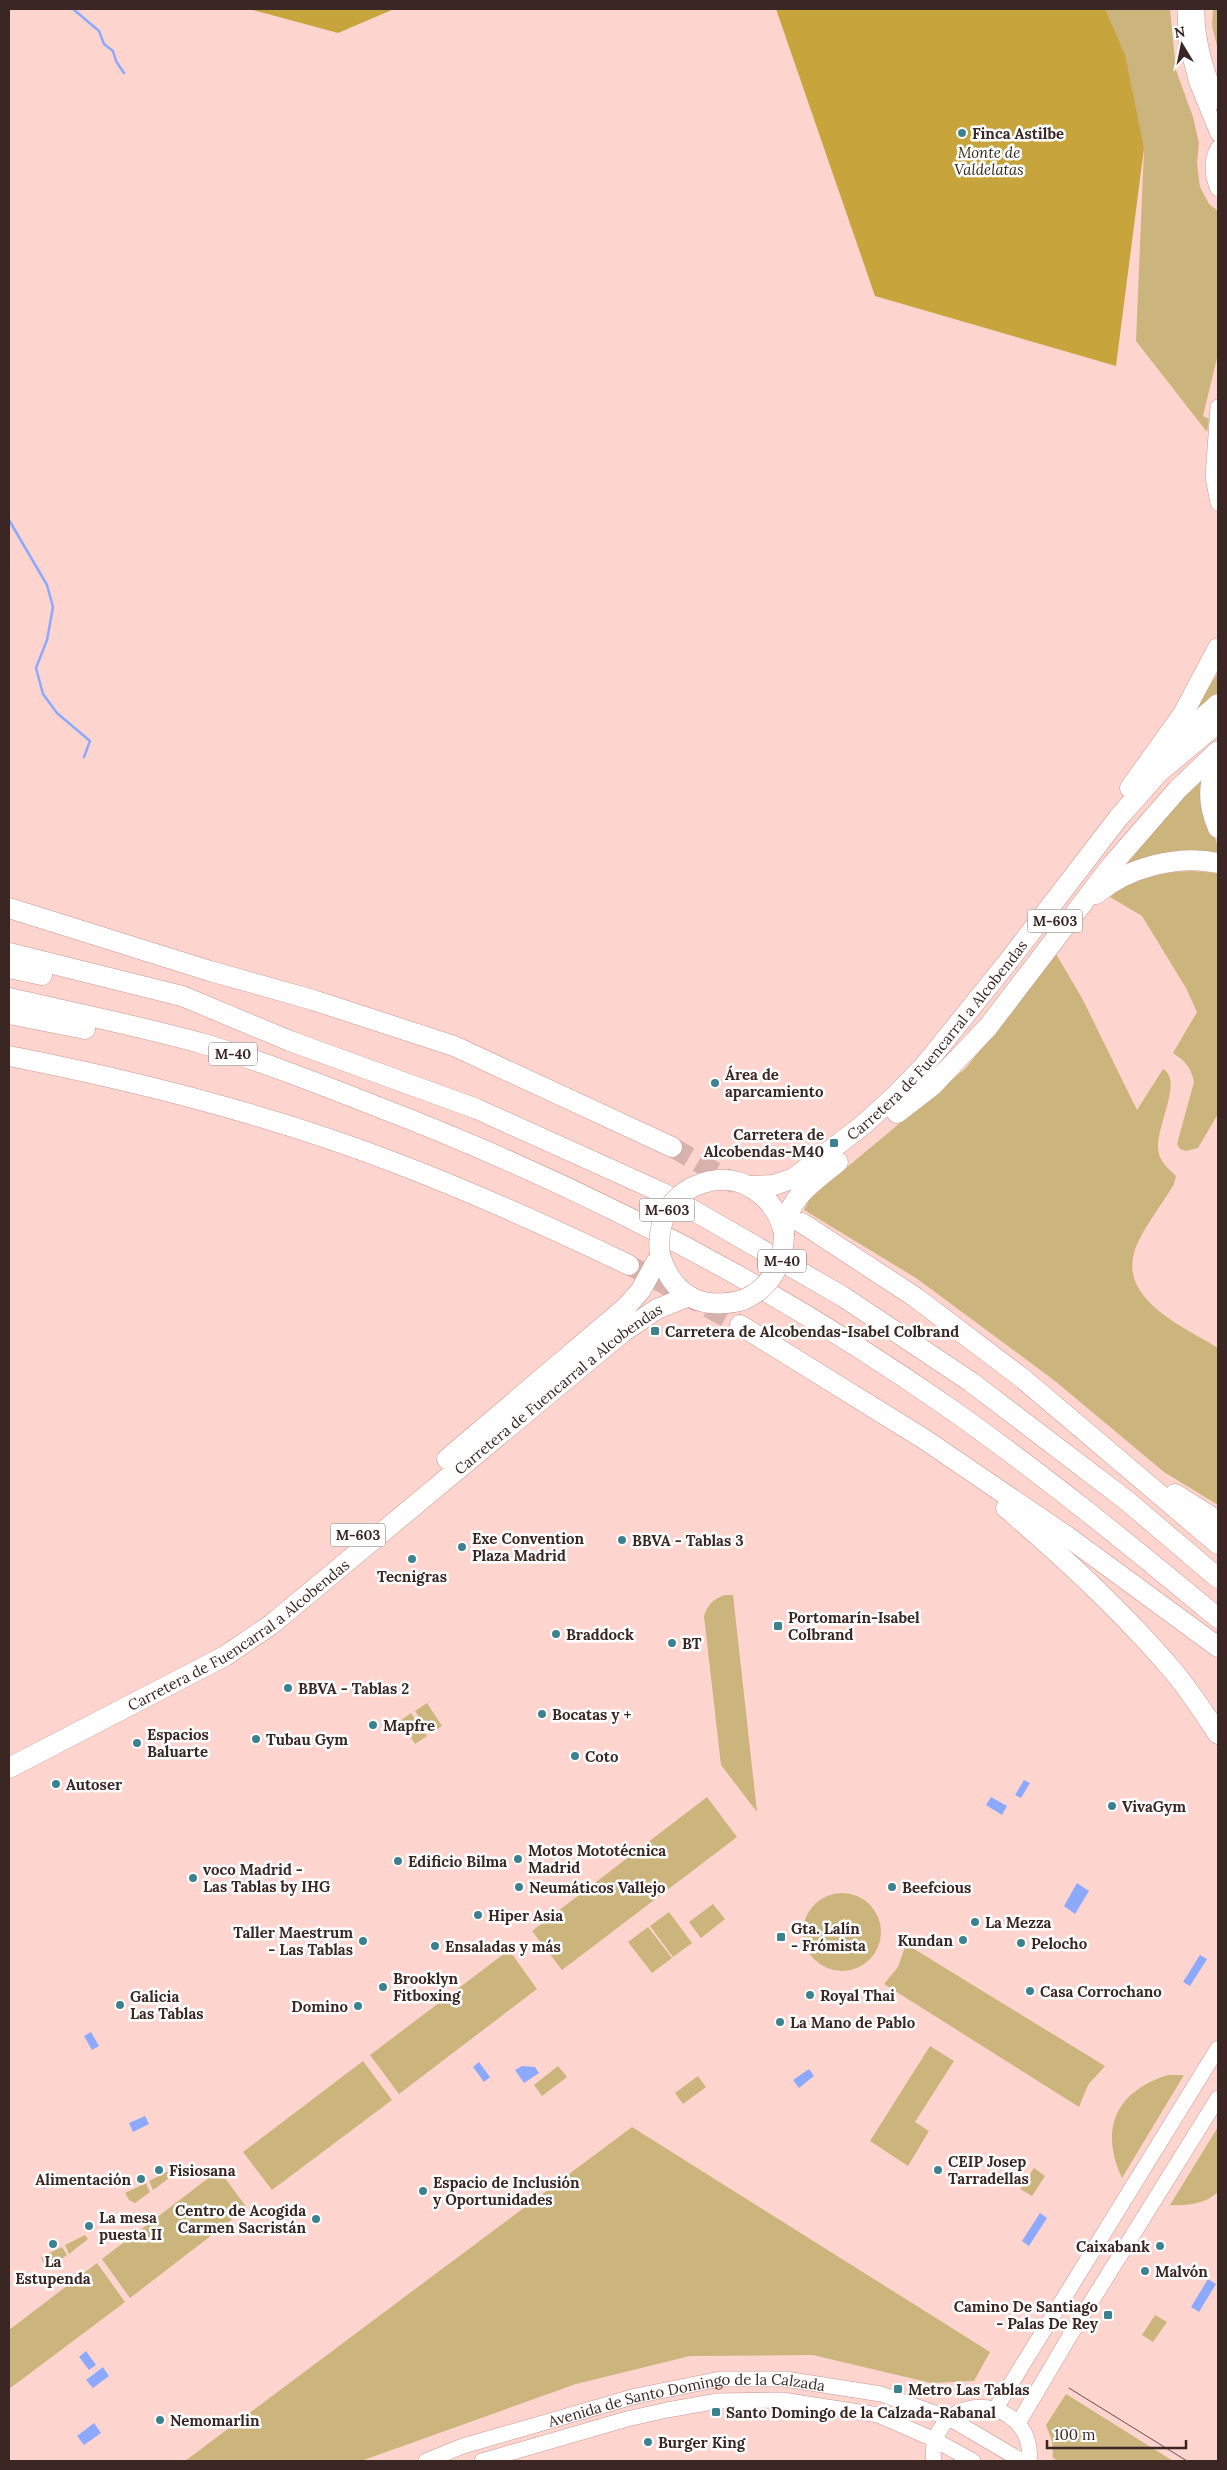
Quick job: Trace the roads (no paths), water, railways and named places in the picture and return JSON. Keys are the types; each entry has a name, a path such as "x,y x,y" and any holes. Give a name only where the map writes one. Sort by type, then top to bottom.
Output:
{"highway":[{"path":"1007,963 1070,866 1134,782 1182,714 1218,648"},
{"path":"1134,782 1188,728 1218,704"},
{"name":"Carretera de Fuencarral a Alcobendas","path":"750,1186 774,1185 794,1178 863,1126 924,1066 1007,963 1119,818 1159,772 1218,722"},
{"name":"Carretera de Fuencarral a Alcobendas","path":"784,1233 789,1210 801,1193 897,1112 946,1061 1127,828 1169,780 1218,735"},
{"path":"897,1112 932,1086 988,1027 1111,866 1172,796 1218,751"},
{"path":"1218,764 1209,790 1211,811 1218,828"},
{"path":"1080,909 1108,884 1135,871 1171,862 1218,863"},
{"path":"9,908 210,971 313,1000 454,1046 672,1147"},
{"path":"9,918 92,942 210,971"},
{"path":"9,953 182,996 290,1041"},
{"name":"M-40","path":"9,968 82,983 290,1041 477,1109 663,1193 842,1296 971,1382 1126,1500 1218,1578"},
{"name":"M-40","path":"9,998 203,1044 291,1073 450,1134 608,1205 784,1301 951,1410 1107,1526 1218,1618"},
{"path":"9,1014 110,1033 200,1056 450,1134"},
{"path":"14,1057 191,1097 279,1123 400,1164 515,1211 629,1265"},
{"name":"M-603","path":"724,1180 750,1186 772,1205 784,1233 781,1257 776,1270 761,1290 743,1300 717,1304 706,1303 689,1296 670,1280 660,1255 660,1228 667,1210 682,1194 703,1183 724,1180"},
{"path":"802,1223 915,1297 1022,1378 1218,1544"},
{"name":"Carretera de Fuencarral a Alcobendas","path":"9,1754 219,1645 266,1613 626,1307 641,1290 660,1255"},
{"name":"Carretera de Fuencarral a Alcobendas","path":"9,1768 225,1656 272,1624 623,1332 657,1309 689,1296"},
{"path":"740,1325 924,1438 1068,1537 1218,1647"},
{"path":"924,1438 1057,1551 1122,1614 1175,1674 1218,1734"},
{"path":"1097,1440 1191,1505 1218,1521"}],"street":[{"path":"1185,9 1186,41 1192,66 1218,134"},
{"path":"1197,9 1198,34 1218,102"},
{"path":"1218,148 1213,165 1213,177 1218,189"},
{"path":"1218,407 1213,477 1218,504"},
{"path":"996,2408 1218,2048"},
{"path":"1019,2422 1068,2339 1218,2098"},
{"name":"Avenida de Santo Domingo de la Calzada","path":"426,2461 463,2446 636,2396 720,2379 785,2379 881,2394 949,2418 1022,2461"},
{"name":"Avenida de Santo Domingo de la Calzada","path":"482,2461 627,2419 718,2401 782,2400 878,2415 935,2440 973,2461"},
{"path":"934,2461 935,2440 949,2418 963,2409 980,2406 996,2408 1019,2422 1028,2442 1029,2461"}],"water":[{"path":"1024,1780 1030,1783 1021,1798 1015,1795"},
{"path":"991,1797 1007,1806 1002,1815 986,1805"},
{"path":"1077,1883 1089,1891 1075,1914 1064,1906"},
{"path":"1200,1955 1207,1959 1190,1986 1183,1982"},
{"path":"91,2032 99,2046 92,2050 84,2036"},
{"path":"479,2062 490,2077 484,2082 473,2067"},
{"path":"522,2066 535,2067 539,2073 524,2083 515,2070"},
{"path":"809,2069 814,2076 799,2088 793,2080"},
{"path":"145,2116 149,2124 133,2132 129,2123"},
{"path":"56,2173 60,2181 44,2189 40,2181"},
{"path":"1040,2213 1047,2218 1029,2246 1022,2241"},
{"path":"1208,2279 1216,2284 1199,2312 1191,2307"},
{"path":"86,2351 96,2365 89,2370 79,2357"},
{"path":"103,2367 109,2376 93,2388 86,2380"},
{"path":"94,2423 101,2433 84,2445 77,2436"}],"waterway":[{"path":"73,9 99,31 104,44 113,51 116,61 124,73"},
{"path":"9,520 47,585 53,607 47,640 36,668 43,694 57,713 90,741 84,757"}],"tunnel":[{"path":"672,1147 736,1184"},
{"path":"629,1265 740,1325"}],"tram line":[{"path":"1069,2388 1187,2461"}],"place":[{"name":"Finca Astilbe","path":"962,133"},
{"name":"Área de aparcamiento","path":"715,1083"},
{"name":"Carretera de Alcobendas-M40","path":"834,1143"},
{"name":"Carretera de Alcobendas-Isabel Colbrand","path":"655,1331"},
{"name":"BBVA - Tablas 3","path":"622,1540"},
{"name":"Exe Convention Plaza Madrid","path":"462,1547"},
{"name":"Tecnigras","path":"412,1559"},
{"name":"Portomarín-Isabel Colbrand","path":"778,1626"},
{"name":"Braddock","path":"556,1634"},
{"name":"BT","path":"672,1643"},
{"name":"BBVA - Tablas 2","path":"288,1688"},
{"name":"Bocatas y +","path":"542,1714"},
{"name":"Mapfre","path":"373,1725"},
{"name":"Tubau Gym","path":"256,1739"},
{"name":"Espacios Baluarte","path":"137,1743"},
{"name":"Coto","path":"575,1756"},
{"name":"Autoser","path":"56,1784"},
{"name":"VivaGym","path":"1112,1806"},
{"name":"Motos Mototécnica Madrid","path":"518,1859"},
{"name":"Edificio Bilma","path":"398,1861"},
{"name":"voco Madrid - Las Tablas by IHG","path":"193,1878"},
{"name":"Neumáticos Vallejo","path":"519,1887"},
{"name":"Beefcious","path":"892,1887"},
{"name":"Hiper Asia","path":"478,1915"},
{"name":"La Mezza","path":"975,1922"},
{"name":"Gta. Lalín - Frómista","path":"781,1937"},
{"name":"Kundan","path":"963,1940"},
{"name":"Taller Maestrum - Las Tablas","path":"363,1941"},
{"name":"Pelocho","path":"1021,1943"},
{"name":"Ensaladas y más","path":"435,1946"},
{"name":"Brooklyn Fitboxing","path":"383,1987"},
{"name":"Casa Corrochano","path":"1030,1991"},
{"name":"Royal Thai","path":"810,1995"},
{"name":"Galicia Las Tablas","path":"120,2005"},
{"name":"Domino","path":"358,2006"},
{"name":"La Mano de Pablo","path":"780,2022"},
{"name":"Fisiosana","path":"159,2170"},
{"name":"CEIP Josep Tarradellas","path":"938,2170"},
{"name":"Alimentación","path":"141,2179"},
{"name":"Espacio de Inclusión y Oportunidades","path":"423,2191"},
{"name":"Centro de Acogida Carmen Sacristán","path":"316,2219"},
{"name":"La mesa puesta II","path":"89,2226"},
{"name":"La Estupenda","path":"53,2244"},
{"name":"Caixabank","path":"1160,2246"},
{"name":"Malvón","path":"1145,2271"},
{"name":"Camino De Santiago - Palas De Rey","path":"1108,2315"},
{"name":"Metro Las Tablas","path":"898,2389"},
{"name":"Santo Domingo de la Calzada-Rabanal","path":"716,2412"},
{"name":"Nemomarlin","path":"160,2420"},
{"name":"Burger King","path":"648,2442"}],"park label":[{"name":"Monte de Valdelatas","path":"989,160"}]}
